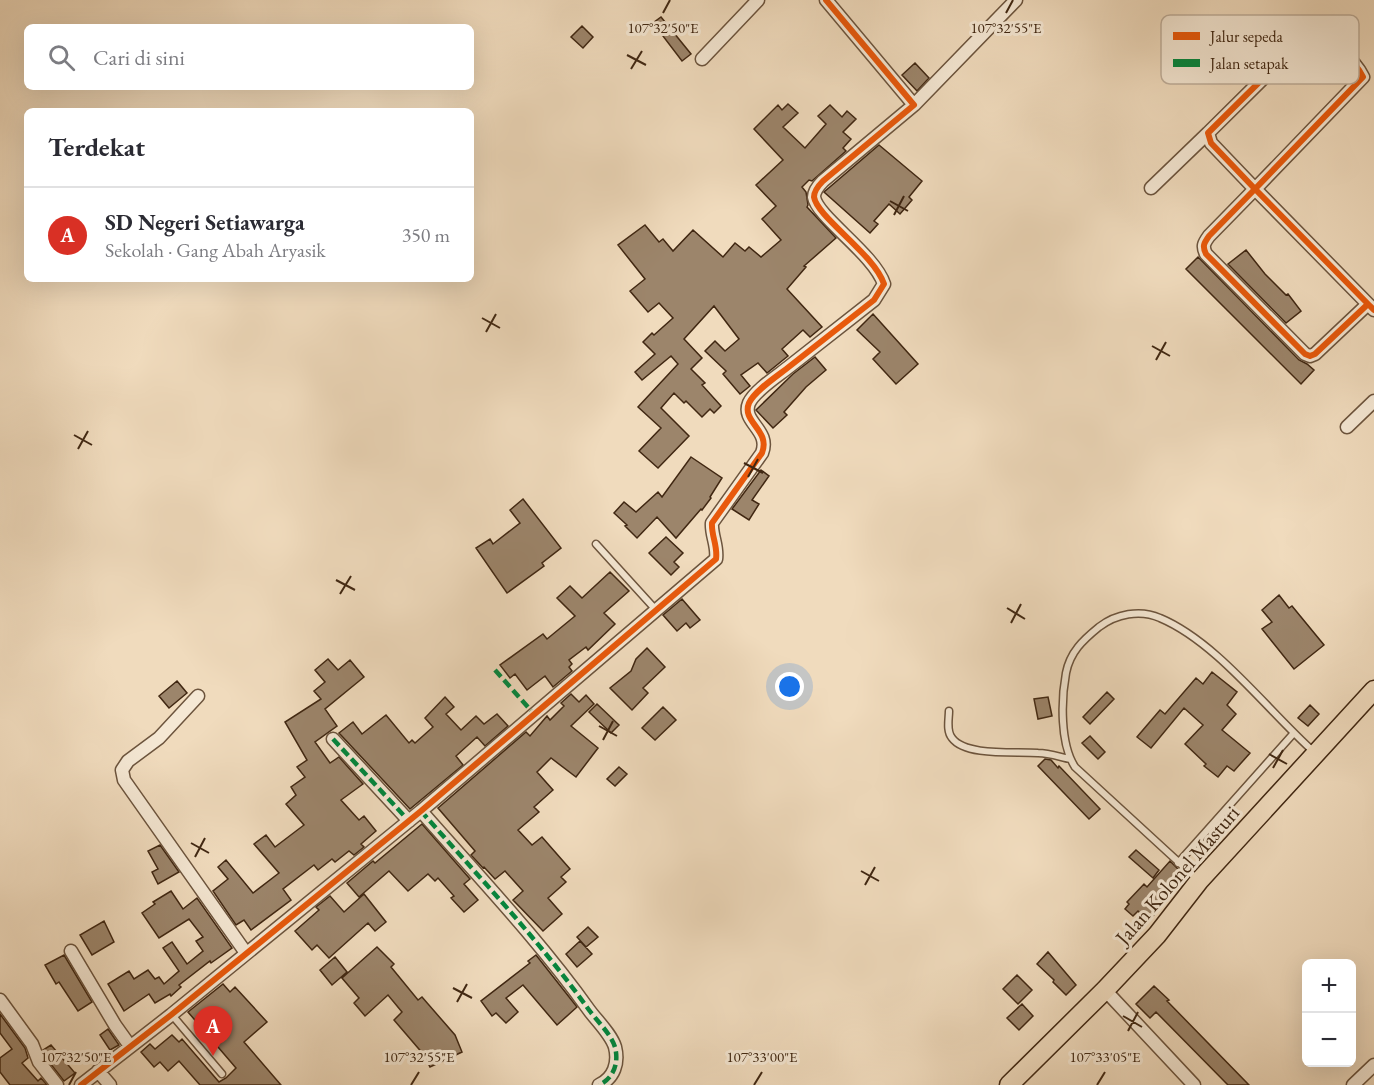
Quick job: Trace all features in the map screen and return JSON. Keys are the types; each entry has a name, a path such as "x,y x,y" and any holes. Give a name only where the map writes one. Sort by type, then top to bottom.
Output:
{"main road":[{"name":"Jalan Kolonel Masturi","path":"1009,1085 1157,935 1199,881 1374,690"}],"street":[{"path":"702,59 758,0"},
{"path":"826,0 914,105"},
{"path":"81,1085 421,811 716,559 717,551 712,522 762,453 765,445 764,439 750,417 748,409 750,402 771,381 874,300 884,284 881,276 858,247 822,212 814,199 815,193 823,181 914,105 1016,0"},
{"path":"1359,69 1363,77 1359,82"},
{"path":"1152,188 1257,84"},
{"path":"1208,133 1211,143 1255,189 1371,307 1310,356 1305,354 1206,254 1204,243 1209,236 1255,189 1357,84"},
{"path":"1347,427 1374,401"},
{"path":"198,696 159,738 128,761 122,770 124,780 246,953"},
{"path":"333,739 409,820"},
{"path":"421,811 573,987 614,1044 617,1058 615,1067 607,1081 599,1085"},
{"path":"71,951 130,1046"},
{"path":"1105,990 1194,1085"},
{"path":"0,1000 32,1044 39,1062 57,1085"},
{"path":"1353,1085 1374,1065"},
{"path":"98,1071 110,1085"}],"lane":[{"path":"596,544 657,611"},
{"path":"1199,881 1075,767 1070,759 1066,748 1063,689 1073,652 1104,624 1122,615 1140,613 1159,617 1192,636 1245,683 1293,734 1316,754"},
{"path":"949,711 948,730 959,745 983,751 1039,753 1070,759"},
{"path":"1178,863 1293,734"},
{"path":"171,1014 222,1074"}],"building":[{"path":"661,17 691,54 682,61 653,23"},
{"path":"582,26 593,37 583,48 571,37"},
{"path":"915,63 929,78 917,91 902,75"},
{"path":"788,104 798,113 783,127 805,148 826,124 818,116 830,105 842,117 847,111 856,119 843,132 851,139 843,148 846,151 802,187 806,192 807,207 836,238 804,266 806,267 787,289 822,327 810,337 803,330 782,349 788,356 767,373 758,363 741,375 750,386 740,394 723,374 726,371 705,351 715,341 725,351 739,339 714,306 684,339 702,358 691,369 705,383 702,385 721,406 714,413 710,409 702,417 674,393 661,408 689,436 658,468 639,451 661,428 638,407 678,364 671,356 642,380 635,372 655,354 643,342 673,318 659,303 648,312 630,291 645,279 618,245 645,225 659,242 663,239 673,251 693,230 723,257 735,243 745,251 749,247 761,257 781,240 762,219 776,206 756,185 783,160 754,129 778,105 782,110"},
{"path":"879,145 922,181 909,197 912,200 900,214 889,204 874,221 878,224 870,233 824,192"},
{"path":"1246,250 1265,274 1286,295 1288,294 1301,311 1286,323 1228,264"},
{"path":"1198,257 1299,360 1314,370 1301,384 1186,269"},
{"path":"873,314 918,364 896,384 873,359 880,352 857,330"},
{"path":"815,357 826,370 806,387 784,412 787,415 773,428 756,410 793,374"},
{"path":"691,457 722,478 711,498 676,538 657,517 637,538 614,513 624,502 636,512 658,492 662,497"},
{"path":"761,470 769,476 752,500 759,504 749,520 732,509"},
{"path":"523,499 561,548 542,563 544,566 507,593 476,548 490,539 493,544 520,523 510,510"},
{"path":"666,537 683,553 674,562 679,567 671,575 649,553"},
{"path":"610,572 629,591 604,613 615,624 588,650 586,647 569,660 572,664 569,667 572,671 553,687 545,676 527,690 515,674 510,678 500,665 543,634 547,639 575,616 557,598 570,586 582,598"},
{"path":"1279,595 1289,608 1292,606 1324,645 1294,669 1262,629 1272,622 1262,610"},
{"path":"682,599 700,620 690,628 686,623 677,631 663,615"},
{"path":"647,648 665,667 643,688 648,693 632,710 610,688 631,671 636,659"},
{"path":"328,659 338,670 350,660 364,677 325,709 337,726 315,742 330,763 339,757 363,784 341,800 359,820 364,816 376,831 361,844 364,847 354,855 349,851 335,862 332,859 318,870 314,865 283,889 291,900 251,930 244,920 236,925 213,891 228,879 218,867 226,860 253,893 279,873 254,844 266,835 275,847 304,825 286,804 296,795 291,787 305,777 297,767 307,760 285,722 321,699 314,691 325,682 315,670"},
{"path":"1212,672 1237,692 1227,705 1236,714 1222,730 1250,753 1234,771 1227,766 1218,777 1204,766 1206,764 1185,744 1203,725 1184,708 1151,748 1137,737 1160,710 1165,714 1196,678 1203,684"},
{"path":"177,681 187,693 169,708 159,696"},
{"path":"1107,692 1114,699 1090,724 1083,717"},
{"path":"571,694 579,702 586,695 594,704 571,726 598,748 576,777 551,758 537,772 553,790 534,807 539,812 518,830 532,845 542,837 570,869 561,877 566,882 548,898 562,914 543,931 513,900 523,891 505,871 495,879 483,868 471,855 475,851 438,808 526,732 530,736 547,716 550,720 564,706 561,703"},
{"path":"445,697 454,707 446,714 461,730 476,716 484,724 497,714 508,726 485,746 477,737 456,756 463,765 410,809 339,733 353,722 362,734 386,715 409,743 412,740 415,743 433,727 425,718"},
{"path":"1048,697 1052,716 1038,719 1034,699"},
{"path":"597,704 619,725 611,733 589,712"},
{"path":"1310,705 1319,714 1308,726 1298,718"},
{"path":"663,707 676,720 655,740 642,728"},
{"path":"1090,736 1105,752 1098,759 1082,743"},
{"path":"1045,759 1051,760 1058,768 1059,766 1100,809 1089,819 1038,766"},
{"path":"619,767 627,774 615,786 607,779"},
{"path":"422,824 470,879 464,884 478,900 464,912 451,898 454,896 438,878 435,881 428,874 408,891 389,871 359,897 347,883"},
{"path":"160,845 179,872 158,884 152,872 158,869 148,851"},
{"path":"1136,850 1159,870 1153,878 1129,857"},
{"path":"1170,861 1181,872 1152,907 1157,912 1148,921 1138,911 1133,916 1125,909 1129,904 1127,902 1144,884 1147,887"},
{"path":"171,891 183,909 197,898 232,948 211,963 210,961 179,985 181,987 171,996 170,994 155,1003 149,994 124,1011 108,984 129,971 134,979 148,970 155,979 159,977 164,984 179,971 163,948 172,942 187,964 203,951 196,941 203,937 189,919 159,938 142,913 155,904 153,902"},
{"path":"364,894 386,922 375,931 368,923 329,958 317,945 312,950 295,931 319,910 316,907 330,896 344,912"},
{"path":"104,921 114,942 92,955 80,935"},
{"path":"588,927 598,937 586,947 577,937"},
{"path":"580,941 592,954 577,967 566,954"},
{"path":"377,947 394,964 391,967 418,1000 422,997 455,1035 462,1052 430,1067 424,1055 394,1020 402,1012 388,995 365,1016 354,1003 359,998 342,978"},
{"path":"1048,952 1076,985 1066,995 1037,964"},
{"path":"64,955 92,1002 78,1011 59,982 56,984 45,965"},
{"path":"536,955 577,1007 557,1025 523,985 506,998 518,1012 506,1023 496,1013 492,1016 481,1001 530,963 528,961"},
{"path":"335,957 347,972 332,985 320,970"},
{"path":"1017,975 1032,990 1018,1004 1003,989"},
{"path":"223,984 230,992 235,987 267,1022 244,1042 281,1085 200,1085 179,1061 168,1071 160,1062 154,1067 141,1052 150,1044 155,1049 172,1035 179,1042 182,1039 219,1082 226,1078 236,1068 188,1012"},
{"path":"1154,986 1249,1085 1228,1085 1156,1012 1150,1018 1136,1004"},
{"path":"1022,1004 1033,1016 1019,1030 1007,1018"},
{"path":"0,1014 25,1048 28,1058 22,1063 38,1081 41,1078 47,1085 10,1085 0,1072 0,1058 12,1049 0,1033"},
{"path":"108,1029 119,1045 110,1050 100,1035"},
{"path":"51,1045 75,1073 64,1081 46,1058 43,1050"}],"marked path":[{"path":"495,670 535,715"},
{"path":"333,739 409,821"},
{"path":"421,811 529,933 610,1037 615,1047 616,1064 612,1074 599,1085"}],"cycle path":[{"path":"81,1085 171,1015 421,811 716,559 712,523 762,453 764,445 760,432 749,416 749,403 752,398 874,300 884,284 869,261 817,205 814,195 823,181 914,105 826,0"},
{"path":"1359,70 1363,77 1359,81"},
{"path":"1255,189 1211,143 1208,133 1257,84"},
{"path":"1255,189 1356,84"},
{"path":"1255,189 1368,304"},
{"path":"1255,189 1209,236 1204,247 1206,254 1305,354 1310,356 1315,354 1368,304"},
{"path":"1368,304 1374,310"}],"place":[{"name":"SD Negeri Setiawarga","path":"213,1056"}]}
